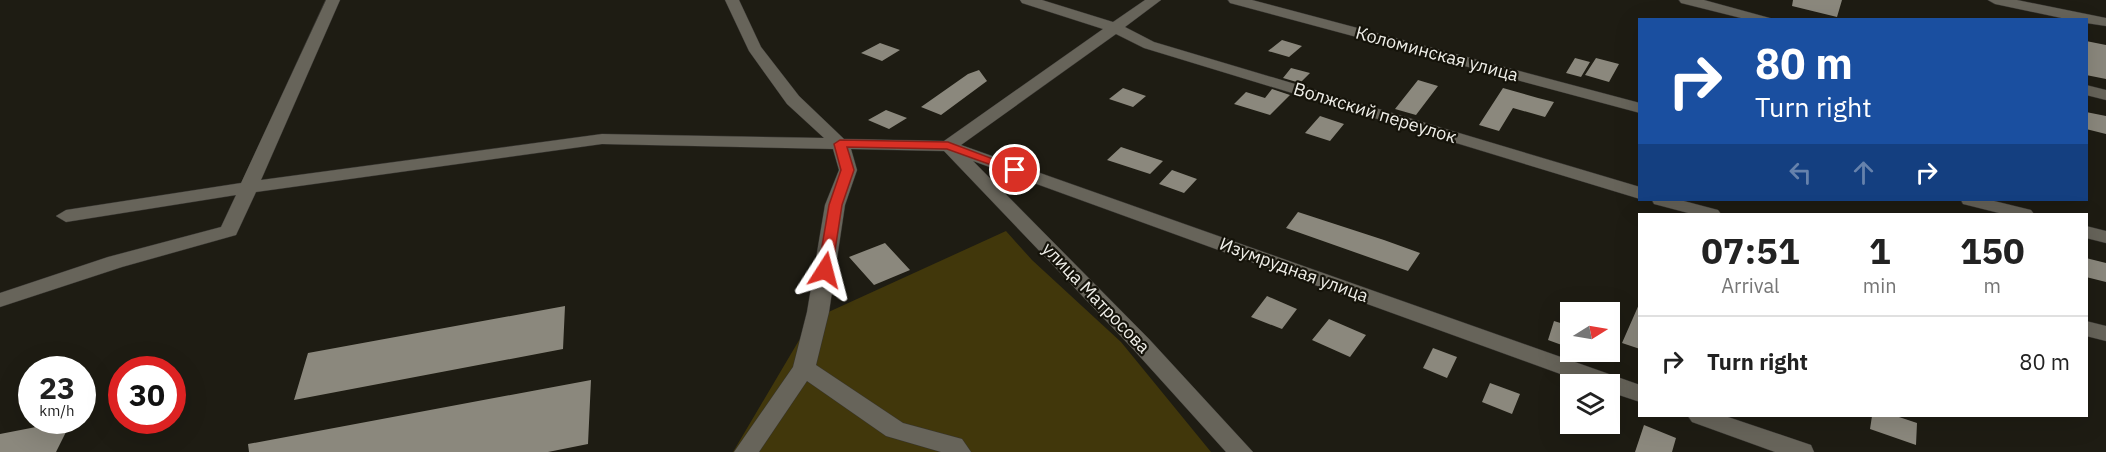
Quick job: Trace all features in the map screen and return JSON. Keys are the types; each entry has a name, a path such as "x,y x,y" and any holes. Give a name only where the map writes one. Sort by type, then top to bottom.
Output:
{"street":[{"path":"0,300 115,262 230,231 333,0"},
{"path":"732,0 754,48 793,100 840,144 848,170 835,205 818,312 804,368 746,452"},
{"name":"Волжский переулок","path":"1027,0 1113,27 1149,45 1638,192"},
{"path":"948,146 1154,0"},
{"name":"Коломинская улица","path":"1235,0 1638,107"},
{"path":"1686,0 1762,18"},
{"path":"1995,0 2086,18"},
{"path":"2088,18 2106,22"},
{"path":"2088,90 2106,95"},
{"name":"Изумрудная улица","path":"66,216 248,188 602,139 948,146 1638,393"},
{"name":"улица Матросова","path":"948,146 1141,344 1241,452"},
{"path":"1664,201 1706,213"},
{"path":"1974,201 2020,213"},
{"path":"2088,232 2106,237"},
{"path":"2088,329 2106,334"},
{"path":"804,368 894,430 953,446 959,452"},
{"path":"1703,417 1802,452"}],"shaded area":[{"path":"1006,231 1032,260 1121,342 1211,452 733,452 811,320"}],"building":[{"path":"1793,0 1842,0 1837,17 1792,6"},
{"path":"1282,40 1302,46 1289,57 1268,51"},
{"path":"2088,41 2106,45 2106,79 2088,75"},
{"path":"880,43 900,50 882,61 861,53"},
{"path":"1575,58 1590,62 1581,77 1566,73"},
{"path":"1596,58 1619,64 1609,82 1585,75"},
{"path":"1291,68 1310,73 1300,83 1283,78"},
{"path":"979,70 987,81 941,115 921,107 968,74"},
{"path":"1418,80 1438,86 1416,115 1395,109"},
{"path":"1123,88 1146,96 1133,107 1109,99"},
{"path":"1503,88 1554,102 1545,117 1513,108 1499,131 1479,125"},
{"path":"1272,89 1290,95 1270,115 1234,104 1246,92 1265,98"},
{"path":"886,110 907,118 889,129 868,120"},
{"path":"2088,112 2106,116 2106,134 2088,130"},
{"path":"1320,116 1344,124 1330,141 1305,133"},
{"path":"1121,147 1163,161 1150,174 1107,160"},
{"path":"1172,170 1197,179 1184,193 1159,184"},
{"path":"1298,212 1420,253 1408,271 1286,228"},
{"path":"885,243 910,270 874,285 849,257"},
{"path":"2088,258 2106,263 2106,282 2088,278"},
{"path":"1267,296 1297,309 1282,329 1251,317"},
{"path":"565,306 563,349 294,400 308,353"},
{"path":"1638,307 1638,348 1622,343"},
{"path":"1329,319 1366,335 1350,357 1312,340"},
{"path":"1554,321 1560,323 1560,344 1548,340"},
{"path":"1433,348 1457,357 1447,378 1423,368"},
{"path":"591,380 588,444 548,452 249,452 248,444"},
{"path":"1490,383 1520,394 1512,414 1482,402"},
{"path":"1872,417 1899,417 1917,423 1916,445 1870,429"},
{"path":"1644,425 1676,438 1672,452 1635,452"},
{"path":"18,430 18,434 65,434 56,452 0,452 0,434"}],"route":[{"path":"825,270 835,205 848,170 840,144 948,146 1015,170"}]}
